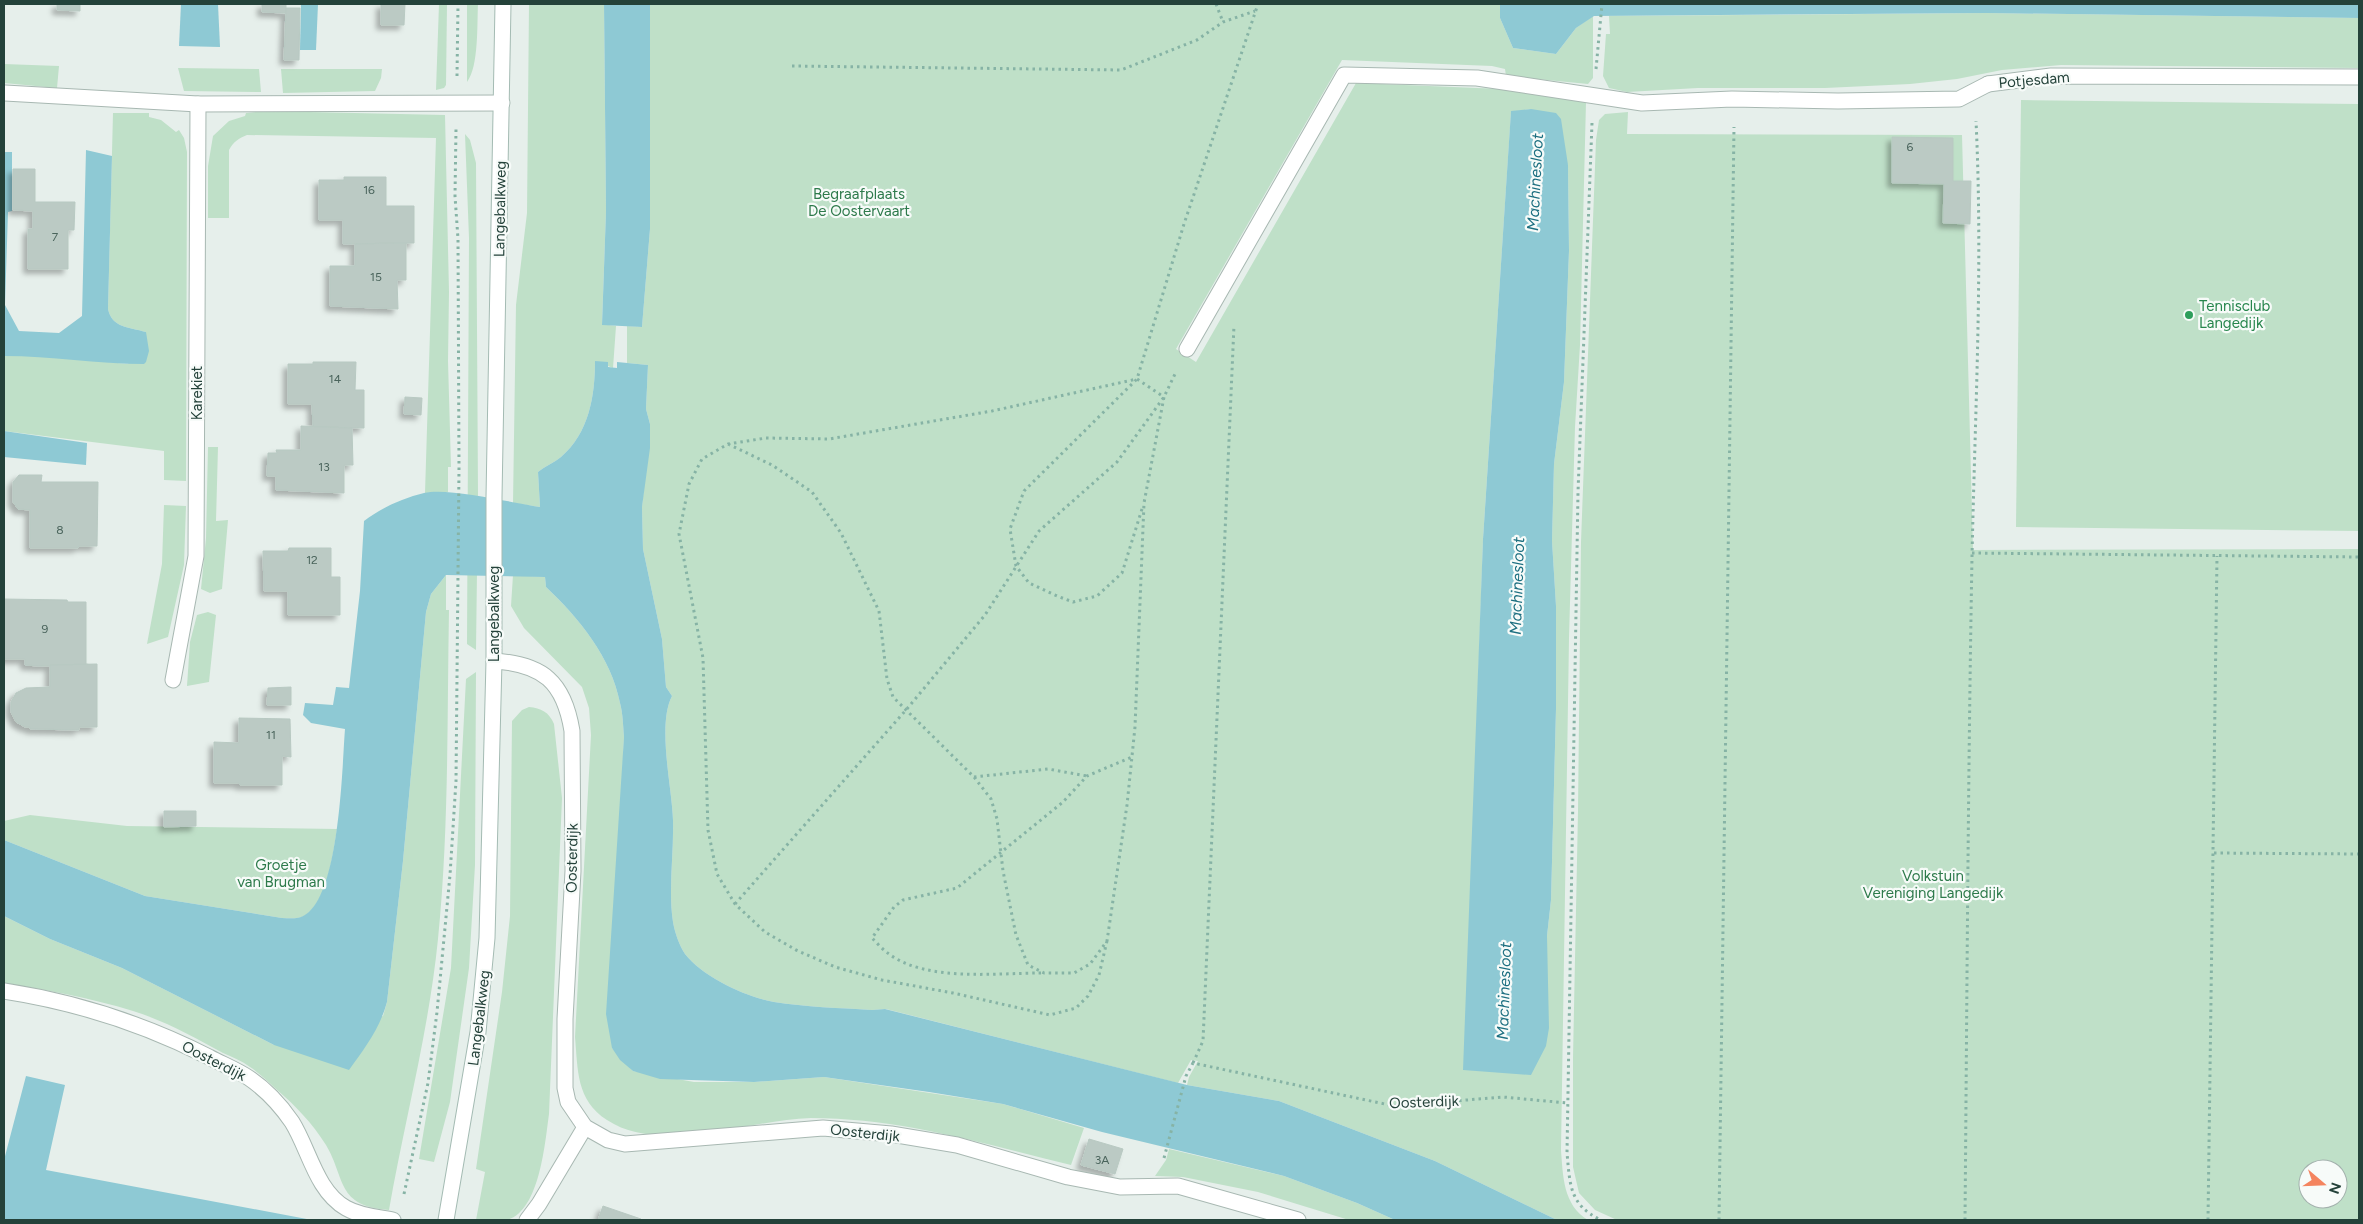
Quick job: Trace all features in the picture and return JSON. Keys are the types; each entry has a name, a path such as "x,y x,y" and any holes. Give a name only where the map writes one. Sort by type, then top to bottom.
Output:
{"street":[{"name":"Langebalkweg","path":"446,1217 485,981 494,661 494,496 503,4"},
{"name":"Potjesdam","path":"1187,349 1344,75 1477,78 1594,94 1642,103 1734,99 1838,101 1959,99 1981,87 2051,76 2359,77"},
{"path":"5,93 198,104 502,103"},
{"name":"Karekiet","path":"173,680 196,556 198,104"},
{"name":"Oosterdijk","path":"494,661 521,663 546,676 560,691 569,709 572,731 572,871 565,1019 565,1088 568,1102 585,1128 608,1140 624,1144 823,1128 891,1134 957,1145 1068,1177 1120,1187 1178,1186 1298,1220"},
{"name":"Oosterdijk","path":"4,991 102,1012 134,1023 197,1051 249,1078 273,1099 292,1122 325,1186 334,1198 345,1207 361,1215 393,1220"},
{"path":"526,1220 539,1204 585,1128"}],"path":[{"path":"402,1202 410,1158 428,1083 450,875 456,781 459,468 458,239 455,196 458,4"},
{"path":"1216,4 1222,22"},
{"path":"1164,397 1144,503 1122,573 1097,596 1073,602 1029,583 1016,566 1010,529 1024,491 1137,379 1184,224 1258,4"},
{"path":"1601,1220 1576,1202 1571,1190 1567,1153 1567,1103 1578,492 1594,94 1602,4"},
{"path":"792,66 1121,70 1197,40 1222,22 1256,10"},
{"path":"1964,1220 1972,553 1979,324 1981,87"},
{"path":"1720,1220 1734,99"},
{"path":"1164,1159 1186,1076 1203,1041 1234,321"},
{"path":"735,904 906,710 985,615 1039,531 1117,462 1164,397 1187,349"},
{"path":"1144,503 1132,757 1107,941 1099,975 1088,996 1076,1008 1050,1015 954,993 882,980 835,967 796,950 765,932 735,904 717,874 708,830 703,658 679,534 690,484 702,459 728,444 766,438 829,439 992,411 1137,379 1164,397"},
{"path":"728,444 772,465 812,492 841,533 879,611 887,679 893,697 974,777 990,799 997,818 1001,852 1016,935 1028,965 1044,973"},
{"path":"1972,553 2359,557"},
{"path":"2208,1220 2217,556"},
{"path":"1107,941 1090,964 1074,973 941,972 914,966 889,955 872,938 894,907 903,900 956,888 1063,802 1087,776 1132,757"},
{"path":"974,777 1048,769 1087,776"},
{"path":"2214,853 2359,854"},
{"name":"Oosterdijk","path":"1193,1063 1394,1106 1503,1097 1567,1103"}],"green space":[{"path":"439,4 447,4 446,85 444,88 436,90"},
{"path":"467,4 478,4 474,66 467,82"},
{"path":"529,4 604,4 606,211 602,324 616,326 613,368 595,361 592,400 578,437 561,457 538,472 540,507 513,503 516,305 527,213"},
{"name":"Begraafplaats De Oostervaart","path":"650,4 1500,4 1500,18 1513,48 1556,54 1576,28 1593,16 1593,78 1588,84 1506,76 1505,69 1492,66 1342,60 1176,349 1196,362 1356,83 1502,89 1586,102 1580,345 1575,427 1569,638 1561,1150 1564,1180 1569,1198 1580,1214 1588,1220 1557,1220 1435,1161 1279,1101 1187,1085 1189,1077 1198,1061 1191,1060 1178,1083 886,1009 872,1010 774,1002 751,996 726,985 703,971 685,954 676,935 671,897 673,820 665,739 668,708 672,696 666,687 662,639 643,549 642,507 650,424 646,409 648,365 627,363 627,326 642,327 650,229","holes":["1531,109 1568,165 1569,251 1564,382 1554,464 1552,541 1556,606 1556,709 1551,900 1547,936 1476,745 1483,539 1511,112"]},
{"path":"1987,13 2359,18 2359,68 2061,65 2002,70 1957,79 1910,84 1825,88 1698,88 1627,92 1609,88 1603,76 1606,34 1610,34 1609,16"},
{"path":"4,64 59,66 57,88 4,83"},
{"path":"178,68 259,69 261,92 184,91"},
{"path":"281,69 382,69 381,78 375,91 283,93"},
{"name":"Tennisclub Langedijk","path":"2021,100 2359,104 2359,531 2016,527"},
{"path":"264,111 445,115 451,467 448,467 448,492 425,493 436,138 247,135 241,137 229,150 229,218 208,218 208,166 213,136 229,121 245,116 246,113"},
{"name":"Volkstuin Vereniging Langedijk","path":"1628,112 1627,134 1962,135 1973,550 2359,549 2359,1220 1617,1220 1595,1210 1579,1193 1573,1167 1573,1058 1581,542 1596,140 1599,120 1605,114"},
{"path":"113,113 149,113 149,117 161,120 176,132 179,130 184,138 187,152 186,481 164,480 164,451 4,431 4,356 44,356 128,364 146,332 128,328 117,323 113,320 108,309"},
{"path":"465,134 470,140 476,163 478,494 476,650 467,644 469,238"},
{"path":"208,447 218,447 216,521 228,520 222,589 210,593 201,589 206,538"},
{"path":"164,505 186,506 184,565 168,637 147,644 162,564"},
{"path":"446,575 446,610 449,610 447,774 442,898 429,1007 389,1210 360,1203 351,1197 345,1189 332,1157 321,1137 297,1108 257,1072 244,1063 168,1024 133,1011 69,995 4,983 4,916 50,939 122,968 274,1045 383,1016 387,1002 403,861 426,612 431,594"},
{"path":"513,575 545,577 546,587 582,625 592,639 616,686 624,737 612,1048 633,1071 694,1082 754,1082 824,1077 1003,1104 1084,1128 1071,1165 974,1141 877,1122 811,1118 683,1135 651,1135 621,1127 597,1112 589,1103 580,1083 575,1037 591,735 589,708 582,687 524,628 511,606"},
{"path":"208,612 216,615 209,682 187,686 190,642 197,615"},
{"path":"476,672 475,865 469,968 450,1102 434,1162 419,1159 451,968 466,679"},
{"path":"529,707 544,711 550,716 554,724 562,798 549,1114 539,1174 527,1204 518,1214 507,1220 476,1220 485,1172 476,1169 502,992 510,916 512,721 522,710"},
{"name":"Groetje van Brugman","path":"30,815 127,826 337,829 327,878 317,902 311,911 302,917 282,918 145,896 4,840 4,821"},
{"path":"1169,1149 1284,1176 1357,1203 1395,1220 1349,1220 1258,1192 1183,1177 1155,1176 1166,1160"}],"water":[{"path":"181,4 218,4 220,47 179,46"},
{"path":"301,4 318,4 316,50 300,50"},
{"path":"604,4 650,4 650,229 642,327 602,325 606,211"},
{"path":"1500,4 2359,4 2359,18 1987,13 1594,16 1576,28 1556,54 1513,48 1500,18"},
{"name":"Machinesloot","path":"1531,109 1556,113 1561,119 1568,165 1569,251 1564,382 1554,464 1552,541 1556,606 1556,709 1551,900 1547,936 1549,1028 1546,1046 1531,1075 1463,1070 1483,539 1511,111"},
{"path":"86,150 112,156 108,309 113,320 117,323 128,328 146,332 149,351 146,362 144,364 126,364 4,356 4,152 12,152 12,211 8,212 5,305 19,331 59,333 82,316"},
{"path":"595,361 608,362 608,367 617,368 617,362 648,365 646,409 650,424 650,448 642,507 643,549 662,639 666,687 672,696 668,708 665,739 673,820 671,897 673,922 676,935 685,954 703,971 738,991 774,1002 872,1010 885,1009 1187,1085 1279,1101 1435,1161 1557,1220 1395,1220 1357,1203 1284,1176 1102,1132 1003,1104 929,1092 824,1077 754,1082 660,1079 633,1071 620,1060 612,1048 606,1014 624,737 622,711 616,686 601,654 582,625 546,587 545,577 446,575 431,594 426,612 403,861 387,1002 376,1029 349,1070 274,1045 122,968 50,939 4,916 4,840 145,896 282,918 301,917 314,906 324,887 331,861 340,801 345,729 311,723 303,715 305,703 333,705 336,687 349,688 360,591 364,521 400,501 416,495 435,492 480,496 540,507 538,472 558,459 578,437 592,400"},
{"path":"4,431 87,443 86,465 4,457"},
{"path":"26,1076 65,1085 46,1170 312,1220 4,1220 4,1160"}],"building":[{"path":"57,4 80,4 80,11 57,10"},
{"path":"262,4 286,4 286,13 262,12"},
{"path":"381,4 405,4 404,25 381,25"},
{"path":"286,8 300,8 299,60 284,60"},
{"path":"1892,137 1953,138 1953,181 1971,181 1970,224 1943,223 1944,184 1892,183"},
{"path":"13,169 35,169 35,202 75,202 74,230 68,230 68,269 28,269 28,229 33,229 33,211 13,210"},
{"path":"344,177 386,177 386,206 414,206 414,243 343,244 343,220 319,220 319,180 344,180"},
{"path":"406,243 406,280 397,280 398,309 330,306 330,266 355,266 355,244"},
{"path":"313,362 356,362 355,390 364,390 364,428 313,427 312,404 288,404 288,364 313,364"},
{"path":"405,397 422,398 421,415 404,414"},
{"path":"301,426 352,428 353,465 344,465 344,493 276,490 276,476 267,476 268,453 277,453 276,450 301,450"},
{"path":"19,475 42,475 41,482 98,482 97,546 30,548 30,510 18,509 13,502 13,482"},
{"path":"289,548 331,548 331,577 340,577 340,615 288,615 288,591 264,591 263,551 288,551"},
{"path":"4,599 86,602 86,664 92,665 39,666 25,665 25,659 4,659"},
{"path":"97,664 97,727 79,727 79,730 30,729 30,727 25,727 16,722 11,712 11,702 16,693 26,688 50,687 50,665"},
{"path":"291,687 291,705 267,705 268,688"},
{"path":"239,718 290,719 291,757 282,756 282,785 214,783 214,742 239,743"},
{"path":"164,811 196,811 196,826 164,827"},
{"path":"1089,1139 1123,1149 1115,1174 1081,1165"},
{"path":"603,1206 641,1219 641,1220 598,1220"}],"place":[{"name":"Tennisclub Langedijk","path":"2189,315"}]}
